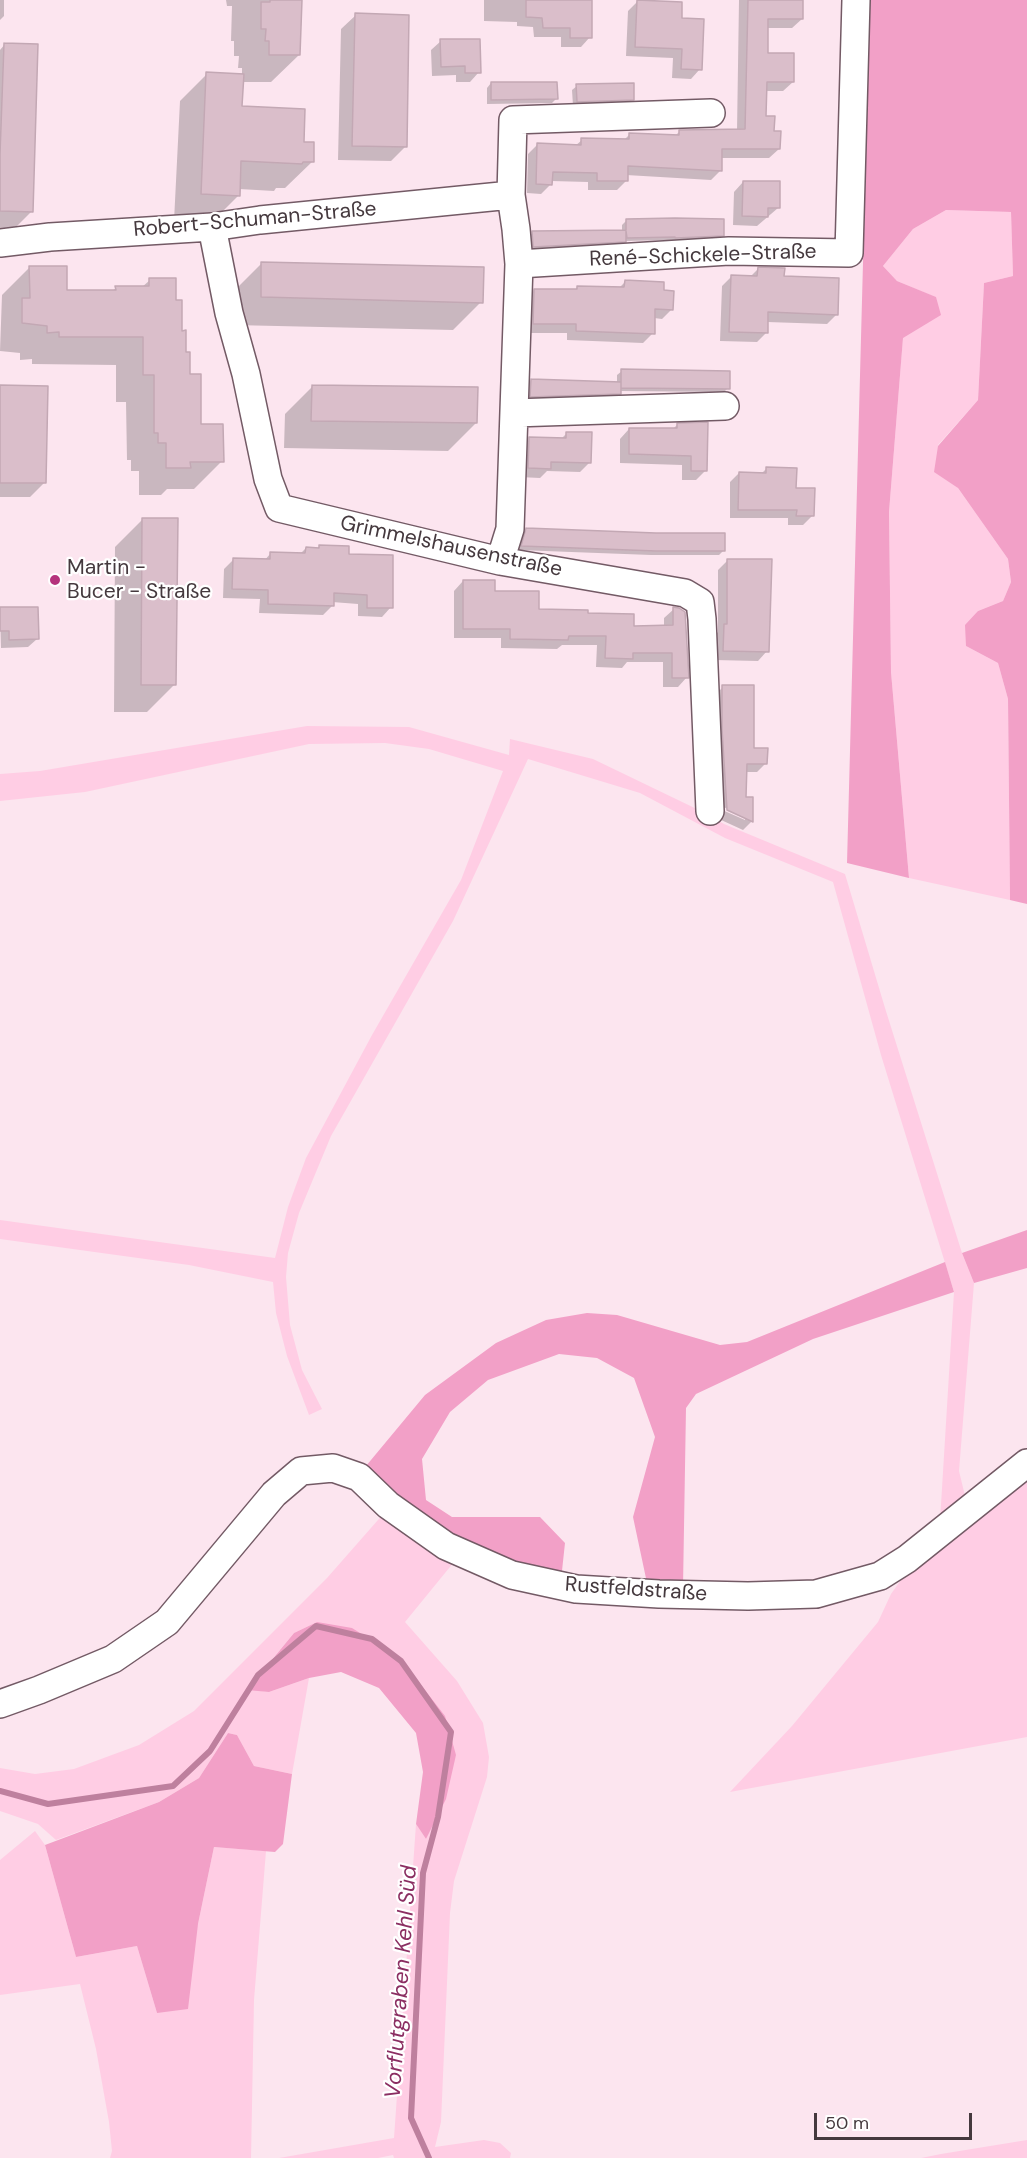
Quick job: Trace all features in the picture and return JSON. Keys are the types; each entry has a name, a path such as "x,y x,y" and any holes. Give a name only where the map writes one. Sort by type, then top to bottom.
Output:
{"street":[{"name":"René-Schickele-Straße","path":"519,264 729,251 849,253 856,0"},
{"path":"500,561 510,529 519,264 511,195 513,120 711,113"},
{"name":"Robert-Schuman-Straße","path":"0,243 212,227 511,195"},
{"name":"Grimmelshausenstraße","path":"212,227 229,313 246,374 268,479 279,508 500,561 685,593 700,602 710,811"},
{"path":"514,413 725,406"},
{"name":"Rustfeldstraße","path":"0,1704 113,1659 167,1622 274,1494 301,1472 333,1468 359,1477 388,1505 446,1546 512,1575 576,1589 748,1596 816,1594 880,1576 907,1558 1027,1463"}],"shaded area":[{"path":"870,0 1027,0 1027,904 1010,900 1008,699 998,663 966,646 965,625 978,611 1003,601 1011,582 1008,559 958,488 934,472 938,446 978,400 984,283 1013,276 1011,212 946,210 913,229 883,266 897,281 936,297 941,315 903,338 889,512 891,672 909,878 847,863"},
{"path":"946,210 1011,212 1013,276 984,283 978,400 938,445 958,488 1008,559 1011,582 1003,601 978,611 966,646 998,663 1008,699 1010,900 909,878 891,672 889,512 903,337 935,297 897,281 883,266 913,229"},
{"path":"307,726 409,727 509,755 510,739 593,759 724,824 845,874 962,1253 974,1283 959,1471 966,1500 940,1521 954,1292 881,1055 833,882 725,838 640,793 528,759 453,921 331,1136 299,1213 288,1253 286,1277 290,1325 302,1370 322,1409 309,1415 287,1356 276,1313 273,1282 189,1265 0,1239 0,1220 275,1258 288,1207 306,1158 372,1035 461,880 503,771 429,749 385,743 309,744 85,792 0,801 0,774 40,771"},
{"path":"1027,1230 1027,1268 974,1283 962,1253"},
{"path":"945,1262 954,1292 813,1339 696,1394 686,1408 683,1587 647,1583 633,1517 655,1437 634,1378 597,1358 559,1354 488,1380 450,1412 422,1459 426,1500 452,1517 540,1517 565,1543 561,1580 491,1562 407,1509 366,1466 425,1395 496,1343 546,1320 587,1313 617,1315 720,1345 747,1342"},
{"path":"1027,1479 1027,1737 730,1792 792,1726 878,1622 891,1594 908,1570"},
{"path":"385,1512 454,1562 405,1622 457,1681 483,1723 489,1757 487,1777 454,1881 450,1913 441,2122 435,2147 484,2140 500,2143 511,2153 510,2158 394,2158 393,2155 378,2158 279,2158 394,2138 416,1824 426,1839 456,1755 317,1622 294,1633 247,1689 269,1692 309,1678 292,1774 254,1766 237,1735 228,1733 199,1778 159,1802 56,1840 38,1824 0,1811 0,1768 35,1774 74,1769 139,1745 194,1711 327,1578"},
{"path":"317,1622 352,1628 400,1658 445,1716 456,1755 446,1799 426,1839 416,1824 423,1772 416,1733 379,1688 341,1672 309,1678 269,1692 247,1690 294,1633"},
{"path":"228,1733 237,1735 254,1766 292,1774 283,1844 275,1852 214,1847 198,1924 188,2009 157,2013 137,1946 76,1957 45,1845 159,1802 199,1778"},
{"path":"35,1831 45,1845 76,1957 137,1946 157,2013 198,1924 214,1847 266,1851 254,2000 251,2158 110,2158 112,2151 109,2122 96,2049 80,1984 0,1995 0,1860"},
{"path":"1027,2140 1027,2158 921,2158 941,2154"}],"building":[{"path":"270,0 302,0 300,55 269,55 269,41 265,41 266,29 261,29 261,2 270,2"},
{"path":"526,0 592,0 592,38 570,38 570,28 543,28 542,18 526,17"},
{"path":"637,0 682,2 682,18 704,19 702,70 681,69 682,49 635,47"},
{"path":"748,0 803,0 803,19 768,19 768,53 794,53 794,82 767,82 766,116 775,116 774,131 781,131 780,149 722,149 722,171 628,166 628,181 597,181 597,173 553,172 552,185 536,184 537,143 581,145 581,138 629,139 629,133 679,135 679,130 745,129"},
{"path":"355,13 409,15 407,147 352,146"},
{"path":"440,39 480,39 481,73 465,73 465,66 441,67"},
{"path":"4,43 38,44 33,212 0,211"},
{"path":"206,72 244,74 242,106 305,109 304,142 314,142 314,162 303,162 302,164 241,161 240,196 201,194"},
{"path":"491,82 557,82 558,99 491,100"},
{"path":"634,83 634,100 577,102 576,84"},
{"path":"743,181 780,181 780,208 768,208 768,217 742,216"},
{"path":"626,219 724,219 724,236 627,238 626,231 626,242 533,247 532,231 626,230"},
{"path":"261,262 484,267 483,303 261,297"},
{"path":"29,266 67,266 67,290 116,290 115,286 149,286 149,278 176,278 176,300 182,300 182,331 186,330 186,352 190,352 190,374 201,374 201,424 223,424 224,462 190,462 191,468 166,468 166,443 158,443 158,433 154,433 154,375 143,375 143,337 59,337 59,332 47,333 47,326 22,323 22,298 30,298"},
{"path":"758,267 785,268 784,276 839,278 838,315 768,312 768,333 729,332 731,275 757,276"},
{"path":"625,280 664,282 664,290 674,291 673,310 655,309 655,334 576,331 576,324 533,324 534,289 577,289 577,286 624,287"},
{"path":"621,369 730,371 730,389 621,388"},
{"path":"531,379 621,382 621,394 530,397"},
{"path":"0,385 48,386 46,483 0,483"},
{"path":"312,385 478,387 477,423 311,421"},
{"path":"708,422 707,471 691,471 691,456 629,454 629,428 677,428 677,423"},
{"path":"566,432 592,432 591,463 551,462 551,469 528,468 529,437 566,438"},
{"path":"766,467 797,468 796,488 815,488 814,516 796,516 797,510 738,510 739,472 766,473"},
{"path":"142,518 178,518 176,685 141,685"},
{"path":"526,528 725,533 725,551 521,546"},
{"path":"319,545 349,546 349,554 393,555 393,608 367,608 367,595 334,593 334,606 268,604 268,590 232,589 233,558 270,559 270,552 305,553 306,547 319,548"},
{"path":"727,559 772,559 769,652 723,651 724,624 727,624"},
{"path":"463,580 495,580 495,591 539,591 539,609 634,614 634,626 673,625 673,607 679,608 685,612 689,678 672,678 672,653 633,653 633,659 605,658 606,636 569,636 568,640 510,639 510,629 463,629"},
{"path":"0,607 38,607 39,639 9,640 9,631 0,631"},
{"path":"722,685 754,685 754,748 768,748 767,764 747,764 746,797 753,797 753,822 727,810"}],"waterway":[{"name":"Vorflutgraben Kehl Süd","path":"0,1791 48,1804 173,1786 210,1751 258,1675 316,1626 372,1639 401,1661 451,1732 438,1817 423,1873 411,2118 429,2158"}],"place":[{"name":"Martin - Bucer - Straße","path":"55,580"}]}
